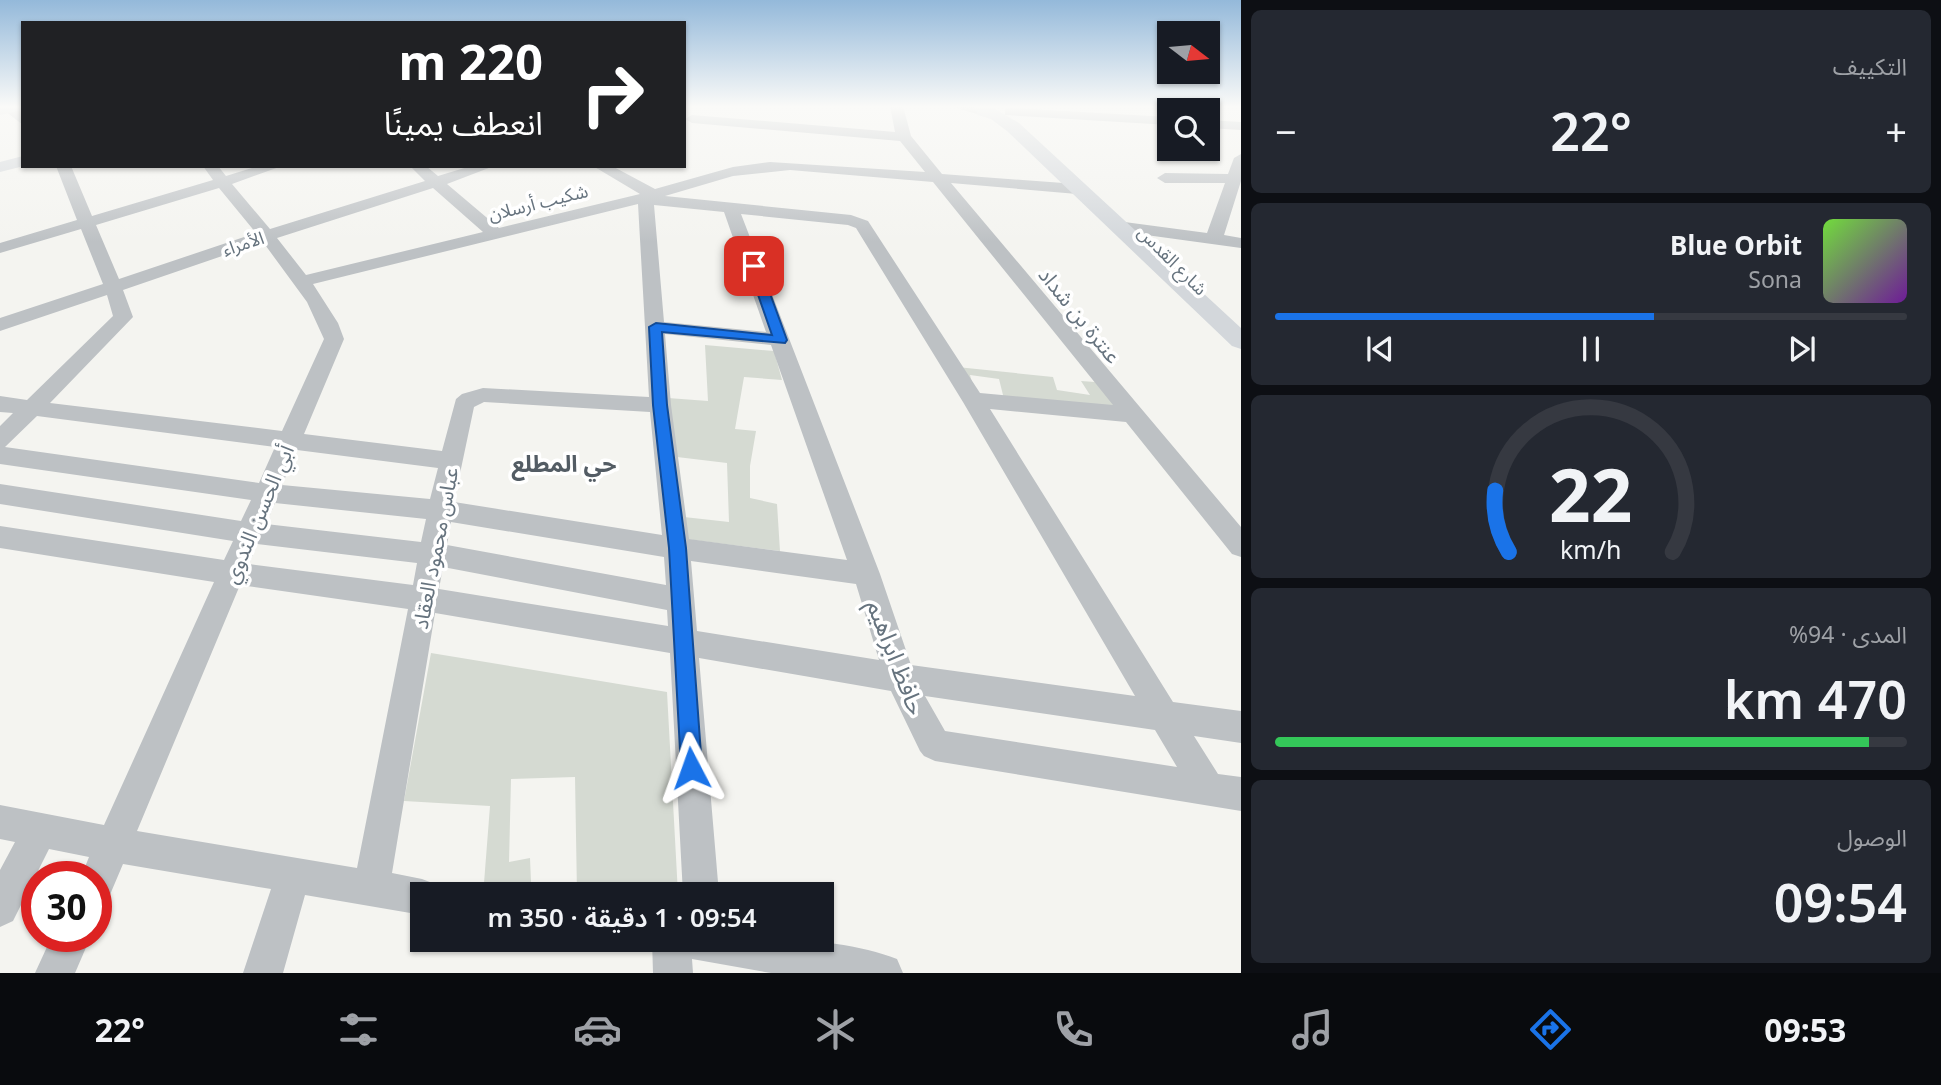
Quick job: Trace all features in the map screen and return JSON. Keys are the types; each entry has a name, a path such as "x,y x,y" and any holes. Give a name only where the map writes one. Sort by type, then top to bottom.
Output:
{"main road":[{"path":"1039,151 1117,226 1139,236 1241,341"},
{"name":"شارع القدس","path":"1061,151 1119,211 1139,236 1159,243 1175,264 1241,327"},
{"path":"0,167 21,162"}],"street":[{"name":"عنترة بن شداد","path":"917,151 1241,546"},
{"path":"1214,239 1241,159"},
{"name":"شكيب أرسلان","path":"301,282 647,197 753,167 790,166 1077,189"},
{"path":"0,440 123,317 114,287 64,168"},
{"path":"0,248 85,223 216,174 260,168"},
{"path":"419,168 495,233"},
{"name":"الأمراء","path":"0,325 265,236 438,184 482,168"},
{"path":"603,168 647,197 859,222 972,400 1208,789"},
{"name":"أبي الحسن الندوي","path":"107,861 288,440 334,340 329,323 301,282 216,174"},
{"path":"1165,178 1234,179"},
{"path":"647,197 648,255 656,327 660,405 677,548 700,882"},
{"path":"730,207 866,574"},
{"path":"1139,236 1214,239 1241,243"},
{"path":"1159,243 1241,250"},
{"path":"656,327 780,340"},
{"name":"عباس محمود العقاد","path":"371,888 440,510 464,404 479,395 660,405"},
{"path":"972,400 1132,415"},
{"path":"0,404 451,461"},
{"name":"حافظ ابراهيم","path":"0,455 265,493 440,510 677,548 866,574 900,678 927,734 936,745 1241,794"},
{"path":"0,494 249,533 433,554 680,600"},
{"path":"0,537 425,599 900,678 1241,727"},
{"path":"0,822 115,845 410,895"},
{"path":"0,908 40,830"},
{"path":"263,973 293,876"},
{"path":"55,973 65,952"},
{"path":"673,973 686,952"},
{"path":"762,952 883,973"}],"shaded area":[{"path":"705,345 774,351 782,380 744,377 735,429 756,431 750,466 750,498 777,504 780,551 686,539 684,517 729,522 727,463 677,457 668,398 708,401"},
{"path":"957,367 1053,377 1057,390 1090,395 1081,381 1095,382 1120,412 1004,399 999,379 970,375 975,393"},
{"path":"431,653 667,692 677,882 577,882 575,777 511,779 509,862 530,858 531,882 484,882 490,806 404,801"}],"district":[{"name":"حي المطلع","path":"564,463"}],"route":[{"path":"691,768 677,548 660,405 656,327 780,340 754,266"}]}
